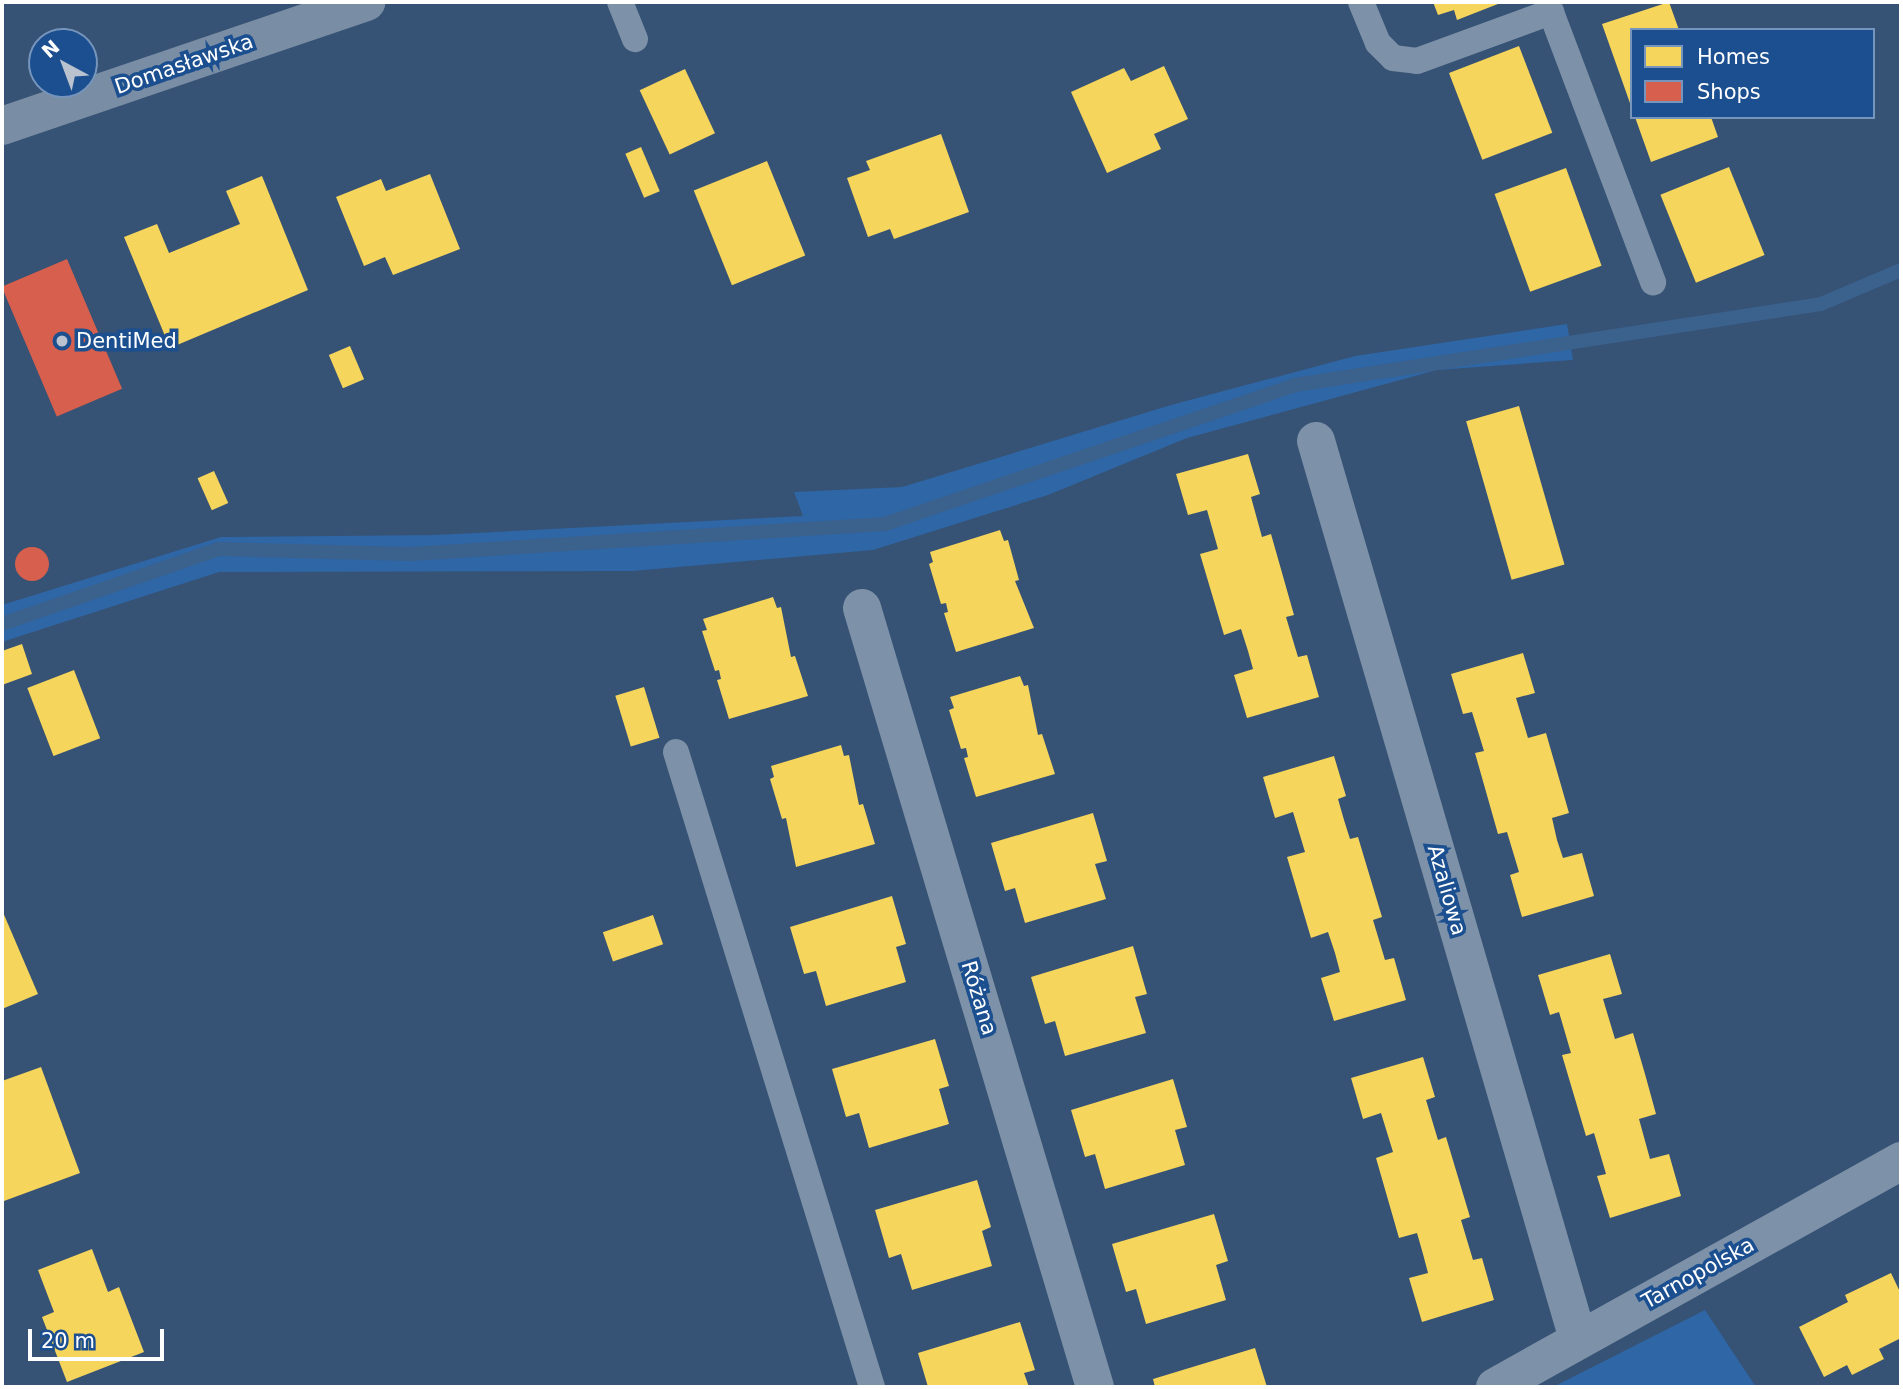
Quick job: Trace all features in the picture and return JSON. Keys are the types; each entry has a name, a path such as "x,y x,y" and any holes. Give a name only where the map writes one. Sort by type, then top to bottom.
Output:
{"street":[{"name":"Domasławska","path":"2,126 366,2"},
{"name":"Azaliowa","path":"1316,441 1578,1339"},
{"name":"Różana","path":"862,608 1095,1387"},
{"name":"Tarnopolska","path":"1495,1387 1578,1339 1899,1167"}],"lane":[{"path":"620,2 635,39"},
{"path":"1361,2 1378,43 1393,58 1417,61 1551,12 1653,282"},
{"path":"676,752 872,1387"}],"shaded area":[{"path":"1567,324 1573,360 1437,370 1187,438 1048,495 873,550 633,571 219,572 2,642 2,605 221,537 435,535 803,516 794,492 902,487 1171,405 1355,356"},
{"path":"1705,1310 1756,1387 1553,1387"}],"building: Homes":[{"path":"1433,2 1503,2 1457,20 1454,10 1438,15"},
{"path":"1669,2 1678,28 1630,28 1630,103 1602,24"},
{"path":"1519,46 1552,133 1482,160 1449,73"},
{"path":"1164,66 1188,119 1154,134 1161,149 1107,173 1071,92 1124,68 1131,81"},
{"path":"685,69 715,133 670,154 640,90"},
{"path":"1636,119 1712,119 1718,137 1651,162"},
{"path":"941,134 969,212 894,239 890,229 868,237 847,178 870,170 866,161"},
{"path":"641,147 660,191 644,198 625,154"},
{"path":"767,161 805,256 732,285 694,191"},
{"path":"1729,167 1765,255 1696,283 1660,195"},
{"path":"1566,168 1602,266 1530,292 1495,194"},
{"path":"430,174 460,249 393,275 385,257 364,266 336,197 381,179 386,191"},
{"path":"262,176 308,290 170,348 124,237 157,224 169,253 240,224 226,191"},
{"path":"350,346 364,379 343,388 329,355"},
{"path":"1519,406 1564,565 1512,580 1466,421"},
{"path":"1248,454 1260,494 1251,497 1262,537 1271,534 1294,615 1286,617 1298,657 1307,655 1319,697 1247,718 1234,675 1253,669 1248,651 1241,629 1224,635 1200,554 1218,549 1207,510 1188,515 1176,474"},
{"path":"214,471 228,503 212,510 198,478"},
{"path":"1000,530 1004,541 1008,540 1019,580 1015,581 1034,628 956,652 944,613 948,612 946,603 941,604 929,564 933,562 930,552"},
{"path":"773,597 777,608 781,607 791,657 795,656 808,696 729,719 717,680 721,679 719,670 715,671 702,631 707,630 703,619"},
{"path":"22,644 32,674 2,685 2,651"},
{"path":"1523,653 1535,693 1516,698 1528,738 1546,733 1569,813 1552,818 1557,840 1563,858 1582,853 1594,896 1522,917 1510,875 1519,872 1507,832 1498,834 1475,753 1484,751 1472,712 1463,714 1451,674"},
{"path":"74,670 100,738 53,756 27,688"},
{"path":"1020,676 1024,686 1028,685 1038,735 1042,734 1055,774 976,797 964,758 968,757 966,748 961,749 949,710 954,708 950,697"},
{"path":"644,687 659,738 631,746 615,696"},
{"path":"841,745 844,756 849,755 859,805 863,804 875,844 796,867 786,818 782,819 770,779 774,777 771,766"},
{"path":"1334,756 1346,796 1338,799 1344,820 1350,839 1358,837 1382,917 1373,920 1385,960 1394,958 1406,1000 1334,1021 1321,978 1340,972 1335,953 1328,932 1311,938 1287,857 1305,852 1293,812 1275,818 1263,777"},
{"path":"1093,813 1107,861 1095,864 1106,899 1025,923 1015,888 1005,891 991,843"},
{"path":"892,896 906,944 896,947 906,982 826,1006 816,971 804,974 790,927"},
{"path":"2,910 38,994 2,1009"},
{"path":"653,915 663,944 613,962 603,932"},
{"path":"1133,946 1147,994 1135,997 1146,1033 1065,1056 1055,1021 1045,1024 1031,977"},
{"path":"1610,954 1622,994 1603,999 1615,1039 1633,1033 1656,1114 1639,1119 1650,1159 1669,1154 1681,1196 1610,1218 1597,1176 1606,1174 1594,1133 1586,1136 1562,1055 1571,1053 1559,1012 1550,1015 1538,975"},
{"path":"935,1039 949,1086 939,1089 949,1124 869,1148 859,1113 846,1117 832,1069"},
{"path":"1423,1057 1435,1097 1426,1100 1438,1140 1446,1137 1470,1217 1461,1220 1473,1260 1482,1258 1494,1300 1422,1322 1409,1278 1428,1273 1417,1233 1399,1238 1376,1158 1393,1152 1381,1113 1363,1119 1351,1078"},
{"path":"41,1067 80,1173 4,1201 2,1081"},
{"path":"1173,1079 1187,1127 1175,1130 1185,1165 1105,1189 1095,1154 1085,1157 1071,1110"},
{"path":"977,1180 991,1227 982,1231 992,1266 912,1290 901,1254 889,1258 875,1210"},
{"path":"1214,1214 1228,1261 1216,1265 1226,1300 1146,1324 1136,1289 1126,1292 1112,1244"},
{"path":"92,1249 108,1292 119,1287 144,1352 67,1382 42,1317 54,1312 38,1270"},
{"path":"1891,1273 1901,1294 1901,1338 1879,1349 1884,1359 1852,1375 1847,1365 1824,1377 1799,1327 1848,1302 1845,1295"},
{"path":"1020,1322 1035,1370 1024,1373 1029,1387 928,1387 918,1353"},
{"path":"1255,1348 1267,1387 1155,1387 1153,1379"}],"building: Shops":[{"name":"DentiMed","path":"67,259 122,389 57,417 2,287"},
{"path":"32,547 44,552 49,564 44,576 32,581 20,576 15,564 20,552"}],"waterway":[{"path":"2,624 218,549 410,554 885,524 1295,385 1821,304 1901,270"}],"place":[{"name":"DentiMed","path":"62,341"}]}
